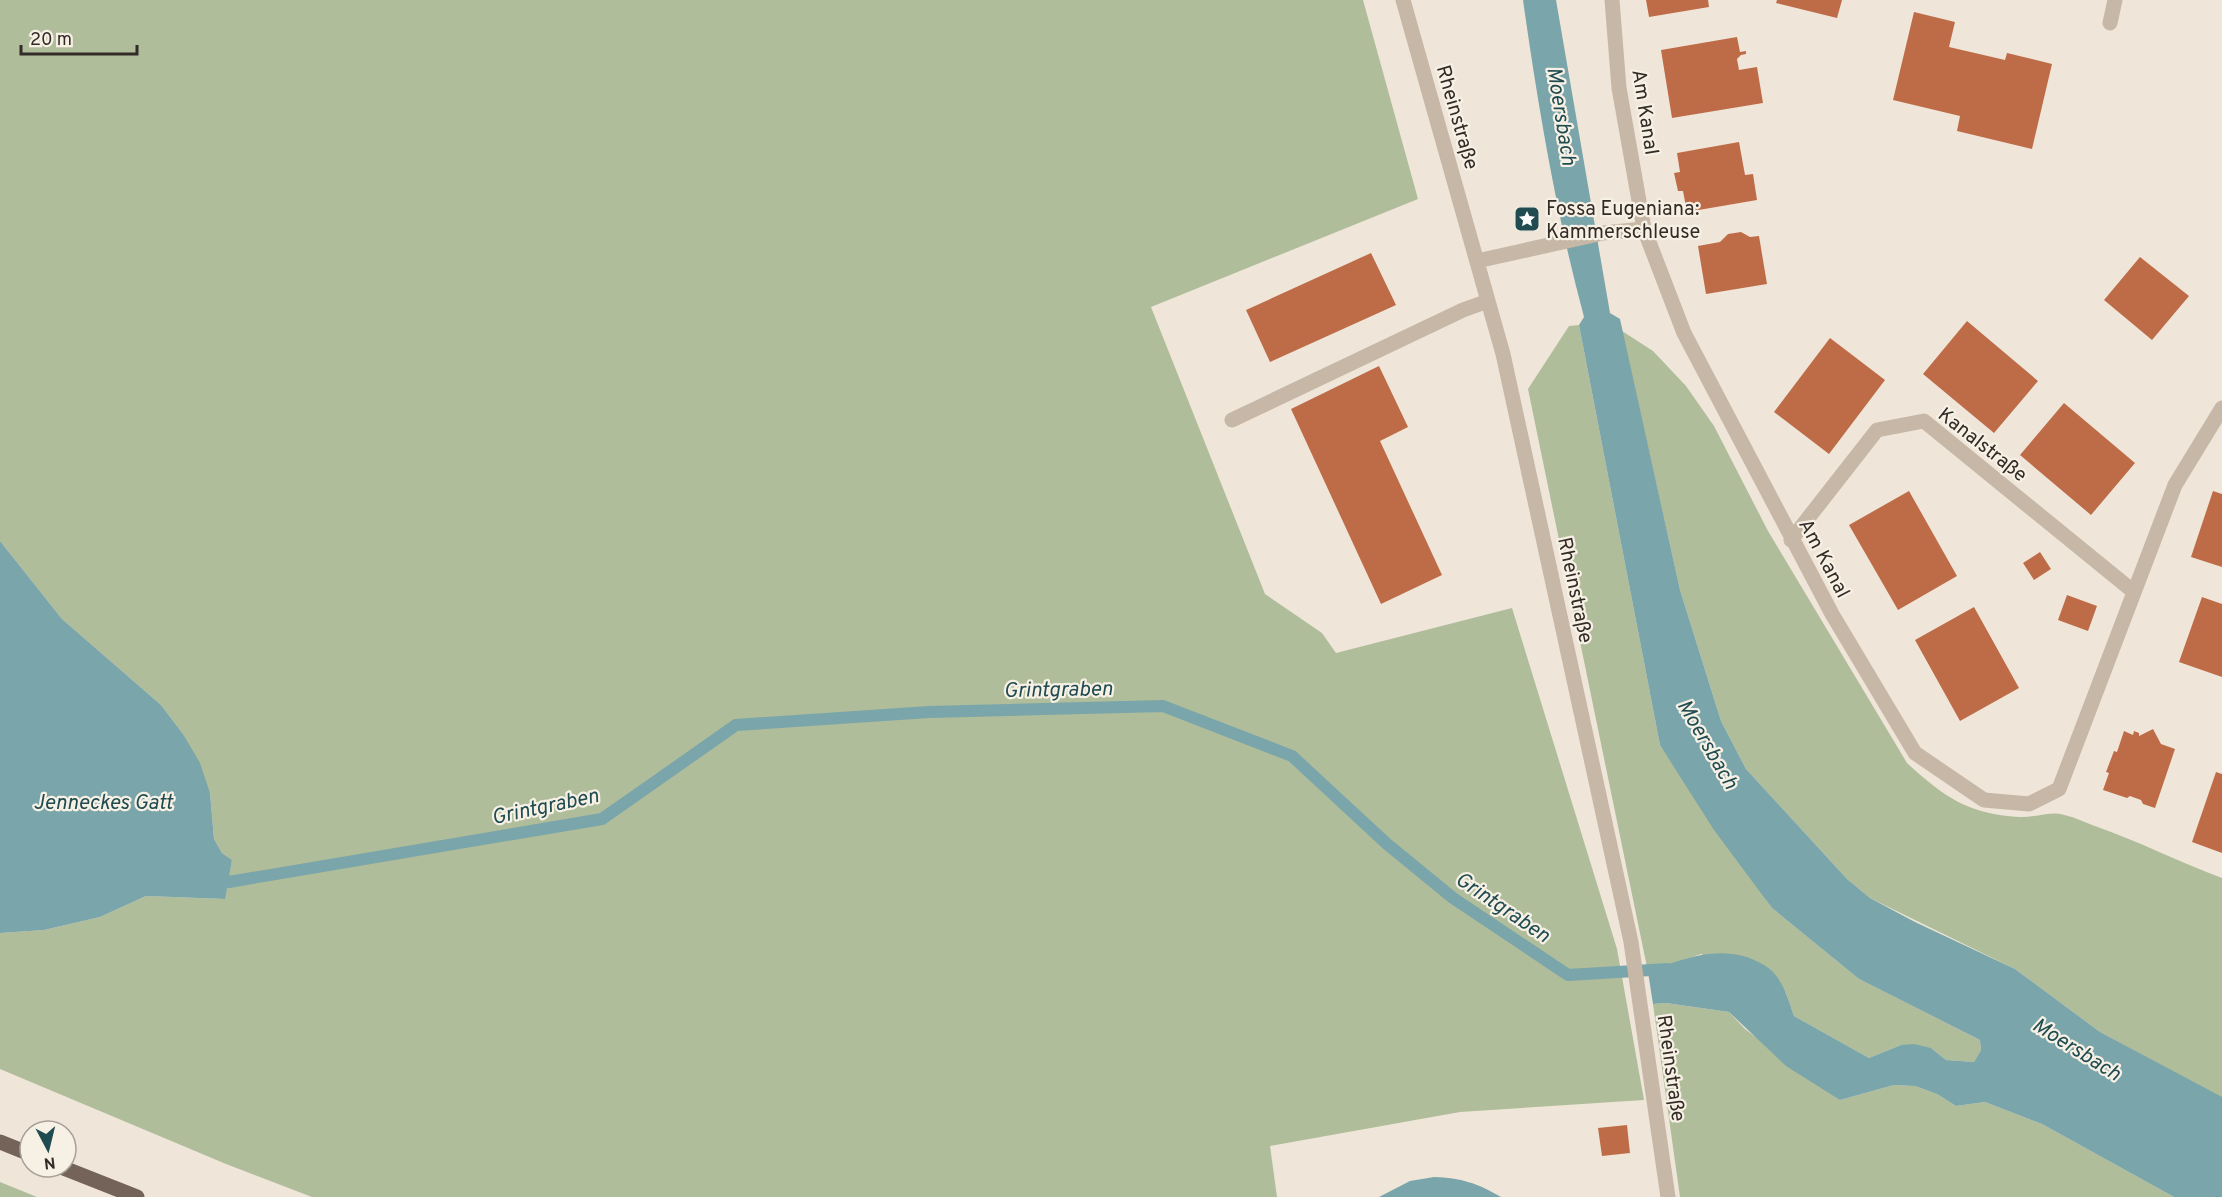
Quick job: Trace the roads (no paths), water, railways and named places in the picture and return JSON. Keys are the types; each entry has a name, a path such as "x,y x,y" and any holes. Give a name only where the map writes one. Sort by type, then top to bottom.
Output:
{"main road":[{"path":"0,1142 18,1149"},
{"path":"78,1174 137,1197"}],"street":[{"name":"Rheinstraße","path":"1403,0 1503,354 1631,942 1668,1197"},
{"name":"Am Kanal","path":"1612,0 1619,88 1644,229 1684,333 1791,540 1832,614 1916,753 1984,800 2029,804 2060,789 2134,592"},
{"path":"2110,23 2115,0"},
{"path":"1477,261 1604,233 1644,229"},
{"path":"1232,420 1462,310 1488,301"},
{"path":"2134,592 2175,485 2222,408"},
{"name":"Kanalstraße","path":"1791,540 1877,430 1924,421 2134,592"}],"water":[{"name":"Moersbach","path":"1523,0 1556,0 1610,313 1620,319 1680,590 1721,721 1746,769 1847,879 1870,898 2015,969 2100,1032 2222,1097 2222,1197 2174,1197 2042,1124 1985,1102 1956,1106 1937,1094 1915,1086 1894,1085 1840,1100 1786,1066 1729,1012 1666,1003 1653,1004 1648,972 1691,957 1706,954 1735,954 1750,958 1770,969 1784,988 1794,1016 1869,1058 1901,1045 1914,1044 1931,1048 1946,1060 1974,1062 1981,1050 1980,1040 1859,979 1772,908 1714,830 1660,745 1579,325 1584,317 1549,159"},
{"name":"Jenneckes Gatt","path":"0,541 62,619 161,705 183,734 200,763 210,793 214,839 222,853 232,860 225,899 146,896 100,917 44,930 0,933"},
{"path":"1434,1177 1469,1182 1501,1197 1379,1197 1410,1181"}],"waterway":[{"name":"Grintgraben","path":"216,874 229,882 602,819 736,725 929,712 1163,706 1292,756 1387,844 1453,898 1568,975 1668,969"}],"place":[{"name":"Fossa Eugeniana: Kammerschleuse","path":"1527,219"}]}
